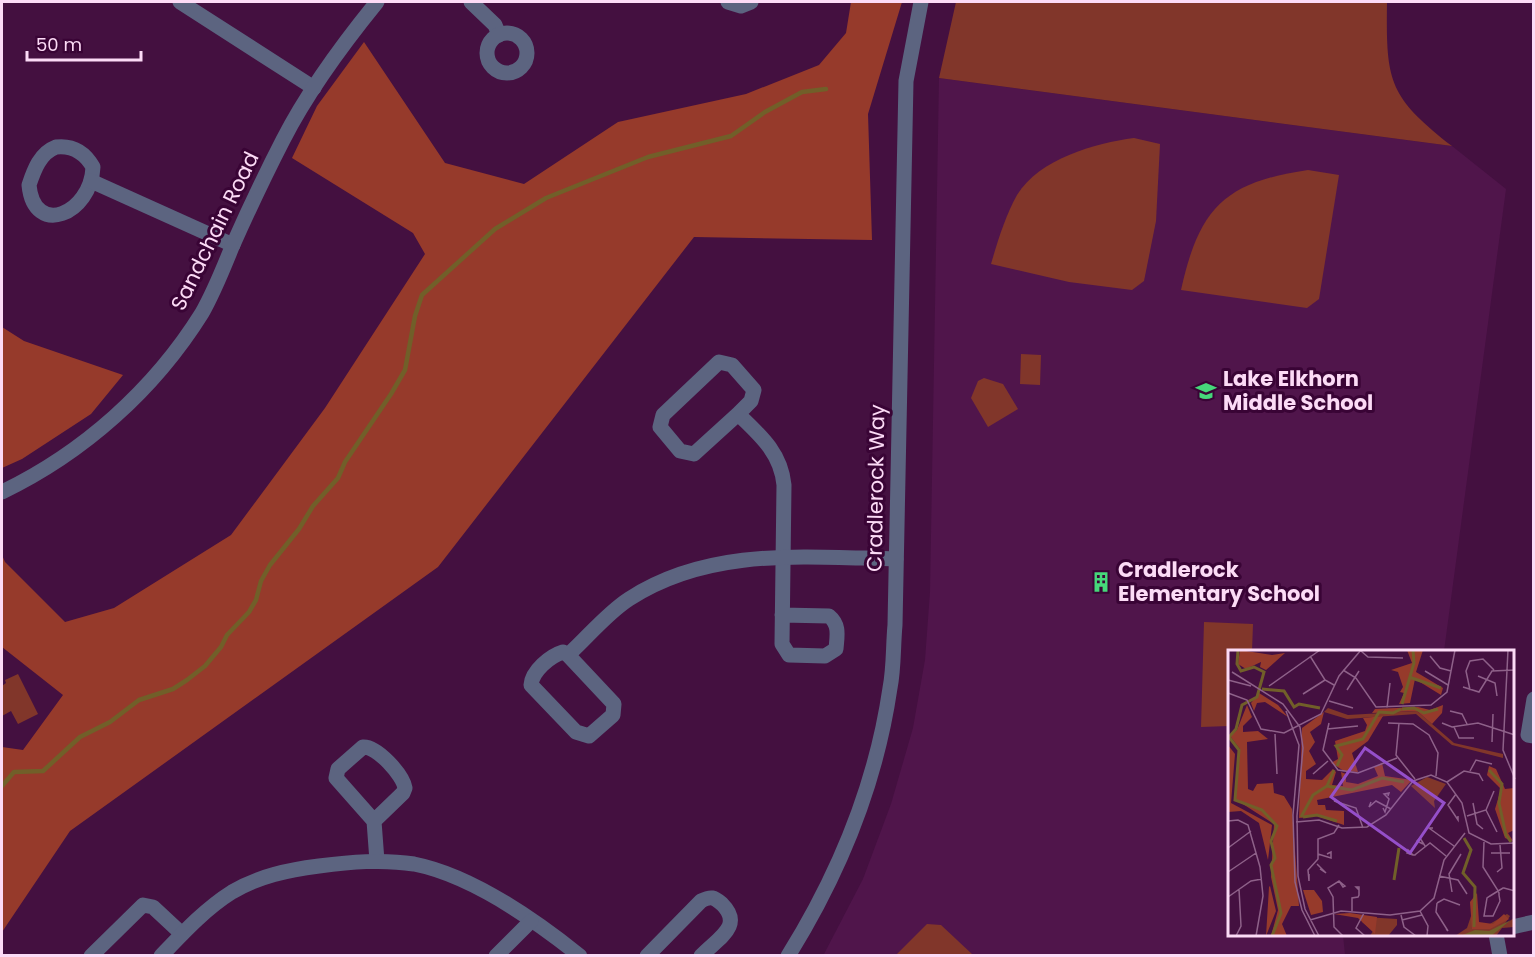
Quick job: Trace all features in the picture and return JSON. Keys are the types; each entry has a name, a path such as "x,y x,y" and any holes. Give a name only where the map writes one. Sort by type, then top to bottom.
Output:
{"street":[{"path":"180,2 314,88"},
{"name":"Sandchain Road","path":"2,492 24,481 90,438 140,393 202,312 284,138 342,46 377,2"},
{"path":"471,2 495,25 499,35"},
{"path":"728,2 741,6 752,2"},
{"name":"Cradlerock Way","path":"788,956 848,841 871,776 891,687 896,559 906,81 921,2"},
{"path":"56,147 71,147 82,153 93,167 92,181 75,208 62,215 55,216 40,209 30,192 32,177 39,161 45,153 56,147"},
{"path":"92,181 233,245"},
{"path":"719,362 732,365 754,390 751,401 738,414 701,451 688,455 680,451 663,434 660,427 663,415 719,362"},
{"path":"738,414 765,440 783,471 782,615"},
{"path":"568,655 627,600 666,579 716,563 784,557 896,559"},
{"path":"563,652 568,655 614,704 613,715 589,736 576,732 531,685 534,675 553,656 563,652"},
{"path":"1533,699 1528,735 1533,736"},
{"path":"374,821 403,793 405,788 401,778 374,749 363,747 338,769 336,778 374,821 377,861"},
{"path":"161,956 182,934 231,893 273,874 347,862 377,861 412,864 457,878 531,921 580,956"},
{"path":"651,954 701,901 708,897 716,898 730,913 732,919 730,926 701,956"},
{"path":"92,956 143,905 153,907 182,934"},
{"path":"496,955 531,921"},
{"path":"1514,927 1533,922"},
{"path":"1496,936 1500,956"}],"shaded area":[{"path":"851,2 902,2 868,114 872,240 694,237 438,567 70,831 2,932 2,747 23,750 63,695 2,647 2,555 5,562 65,622 114,608 231,535 325,408 425,254 413,233 292,158 317,106 364,42 445,163 524,184 618,122 746,94 819,65 846,33"},
{"path":"956,2 1387,2 1388,51 1395,85 1415,114 1452,146 939,78"},
{"name":"Lake Elkhorn Middle School","path":"939,78 1452,146 1506,189 1444,650 1228,650 1228,936 1343,936 1345,955 823,956 863,879 891,804 913,728 925,660 930,592"},
{"path":"1134,138 1160,144 1156,221 1144,281 1132,290 1069,282 991,264 1009,212 1017,195 1027,182 1053,162 1069,155 1102,144"},
{"path":"1308,170 1339,175 1319,299 1307,308 1181,290 1197,238 1207,219 1220,204 1236,192 1256,182"},
{"path":"2,327 24,341 123,375 91,414 22,459 2,468"},
{"path":"1021,354 1041,355 1040,385 1020,384"},
{"path":"984,378 1003,384 1018,409 988,427 971,398 978,381"},
{"path":"1204,622 1253,624 1252,650 1228,650 1228,726 1201,727"},
{"path":"18,674 38,714 18,724 11,711 2,716 2,686 6,683 5,680"},
{"path":"927,924 941,925 973,955 896,955"}],"waterway":[{"path":"2,786 14,772 43,771 80,737 110,722 139,700 173,689 205,666 221,647 227,635 249,612 270,565 299,529 313,506 338,478 345,462 391,394 405,370 415,316 422,295 495,229 546,198 648,157 731,136 765,112 802,92 826,89"}],"place":[{"name":"Lake Elkhorn Middle School","path":"1206,391"},
{"name":"Cradlerock Elementary School","path":"1101,582"}]}
